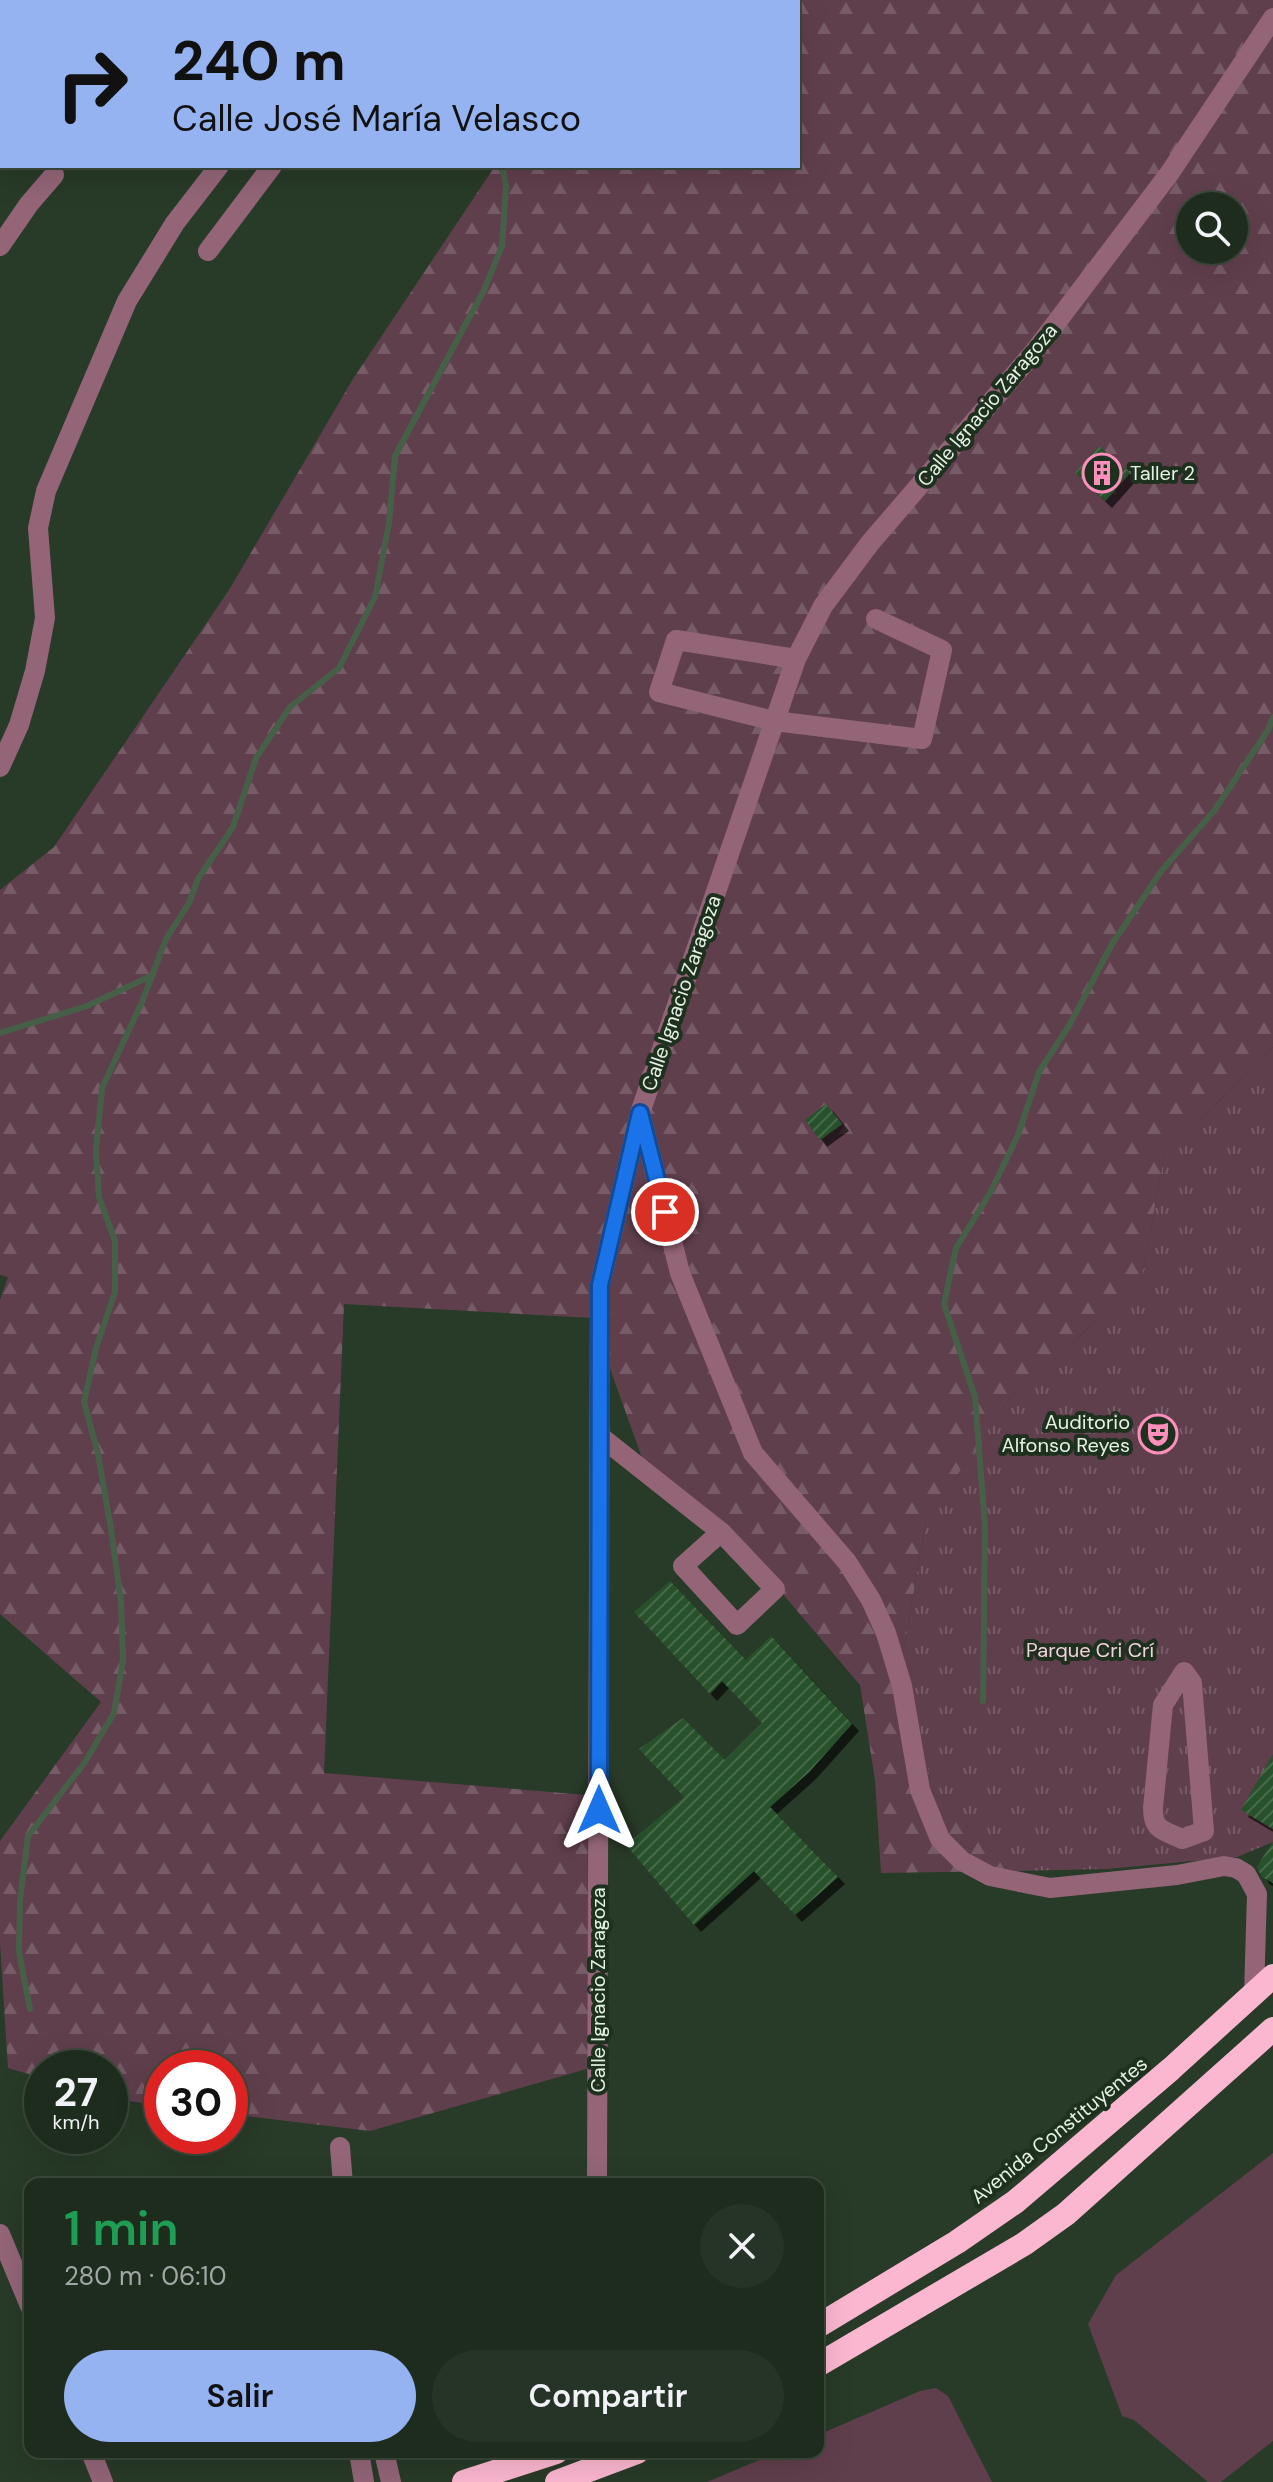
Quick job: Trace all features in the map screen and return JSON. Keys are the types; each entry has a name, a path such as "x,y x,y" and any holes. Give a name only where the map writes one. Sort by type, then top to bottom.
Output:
{"highway":[{"name":"Avenida Constituyentes","path":"824,2322 957,2242 1015,2202 1071,2157 1273,1976"},
{"path":"824,2361 1024,2244 1066,2214 1273,2029"},
{"path":"464,2482 538,2458"},
{"path":"557,2482 621,2458"}],"street":[{"name":"Calle Ignacio Zaragoza","path":"597,2178 600,1285 640,1113 796,659 823,606 870,543 1044,339 1169,174 1273,18"},
{"path":"0,767 19,725 35,671 45,618 38,528 46,491 127,301 175,223 217,168"},
{"path":"208,251 270,168"},
{"path":"0,246 54,175"},
{"path":"796,659 676,640 659,692 774,721 922,739 942,650 876,619"},
{"path":"640,1113 680,1273 753,1453 847,1562 871,1600 886,1633 902,1686 920,1790 940,1839 962,1861 990,1876 1050,1888 1177,1875 1224,1866 1236,1868 1246,1874 1257,1894 1254,1994"},
{"path":"601,1437 721,1532 775,1589 737,1625 683,1566 721,1532"},
{"path":"1184,1672 1192,1683 1204,1831 1182,1839 1158,1828 1153,1821 1153,1808 1163,1705 1169,1691 1184,1672"},
{"path":"1177,1875 1182,1839"},
{"path":"340,2147 343,2178"},
{"path":"0,2234 24,2292"},
{"path":"93,2458 103,2482"},
{"path":"360,2458 364,2482"},
{"path":"385,2458 391,2482"}],"green space":[{"path":"800,0 1273,0 1273,1047 1165,1152 1141,1281 1009,1399 926,1521 903,1655 933,1792 1010,1871 881,1873 875,1780 860,1685 732,1534 642,1458 592,1318 344,1304 324,1773 587,1795 590,2068 370,2131 248,2116 248,2050 144,2050 144,2103 128,2101 128,2050 24,2050 24,2073 8,2068 0,1943 0,1841 101,1702 0,1614 0,1300 8,1277 0,1275 0,890 54,847 229,590 353,379 494,168 800,168"},
{"name":"Parque Cri Crí","path":"1273,1047 1273,1842 1237,1857 1106,1869 1010,1871 933,1792 903,1655 926,1521 1009,1399 1141,1281 1165,1152"},
{"path":"1273,2153 1273,2441 1221,2482 1208,2482 1134,2420 1122,2416 1088,2324 1116,2275"},
{"path":"936,2388 948,2396 992,2482 707,2482 764,2458 824,2458 824,2432 920,2391"}],"building":[{"name":"Taller 2","path":"1099,446 1130,473 1105,501 1075,473"},
{"path":"826,1104 842,1124 820,1140 805,1120"},
{"path":"670,1581 746,1660 771,1636 852,1724 809,1772 770,1807 838,1877 795,1915 754,1871 694,1925 626,1845 684,1797 639,1749 683,1718 725,1760 762,1723 722,1681 710,1694 634,1612"},
{"path":"1273,1754 1273,1829 1241,1810"},
{"path":"1273,1841 1273,1883 1262,1877 1257,1867"}],"waterway":[{"path":"30,2009 19,1952 20,1900 28,1836 85,1762 114,1713 123,1660 121,1602 111,1529 98,1454 84,1402 96,1348 115,1292 115,1241 99,1197 96,1150 102,1088 142,1002 166,939 189,903 198,879 233,827 256,758 290,707 339,668 375,597 389,523 395,456 484,290 502,246 506,186 502,168"},
{"path":"983,1701 985,1526 975,1397 944,1304 956,1248 990,1193 1018,1135 1039,1072 1070,1024 1112,944 1162,870 1214,811 1268,730 1273,717"},
{"path":"0,1033 87,1006 153,975"}],"place":[{"name":"Taller 2","path":"1102,473"},
{"name":"Auditorio Alfonso Reyes","path":"1158,1434"}],"route":[{"path":"599,1810 600,1285 640,1113 665,1212"}]}
